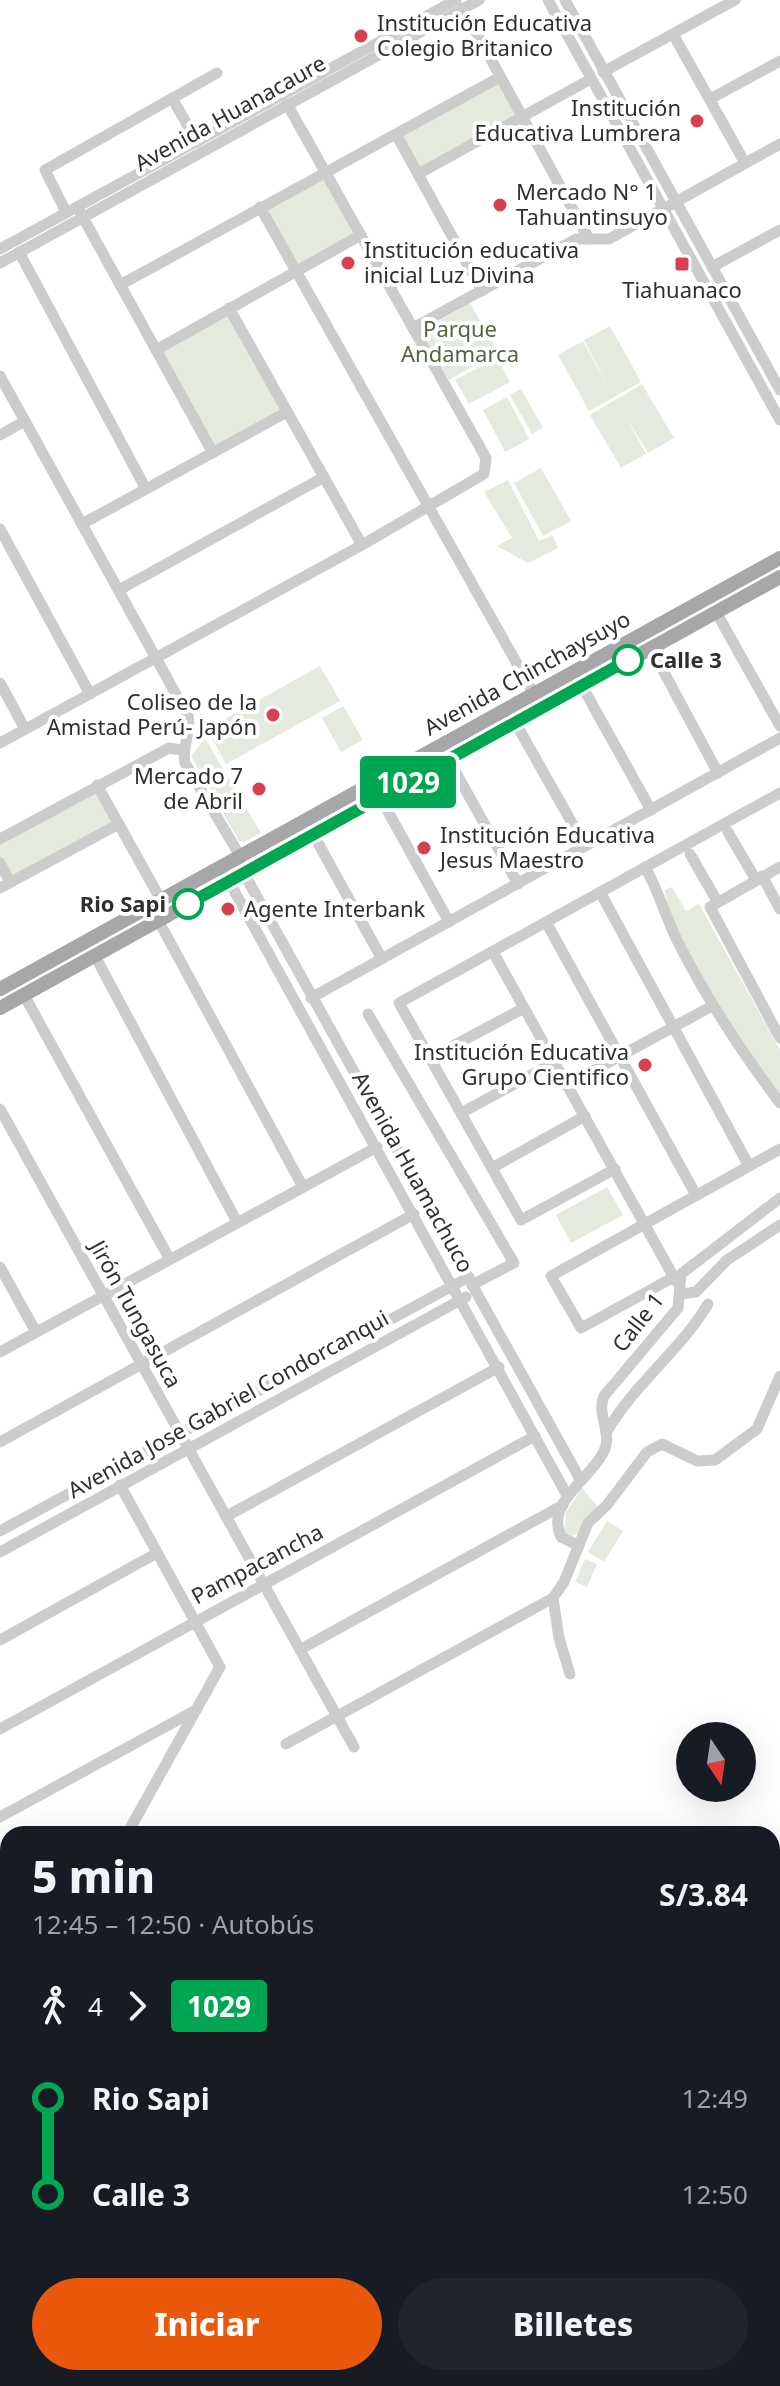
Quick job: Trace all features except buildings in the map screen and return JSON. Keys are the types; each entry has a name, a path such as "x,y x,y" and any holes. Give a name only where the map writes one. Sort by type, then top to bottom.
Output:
{"main road":[{"name":"Avenida Chinchaysuyo","path":"0,989 780,558"},
{"name":"Avenida Chinchaysuyo","path":"0,1008 780,577"}],"street":[{"name":"Avenida Huanacaure","path":"0,263 75,212 197,142 460,4 479,0"},
{"path":"548,0 780,420"},
{"path":"558,0 582,44 602,69"},
{"path":"565,0 780,390"},
{"path":"602,69 735,0"},
{"name":"Avenida Huanacaure","path":"0,249 287,104 460,4"},
{"path":"460,4 589,239"},
{"path":"673,34 745,163"},
{"path":"710,99 780,61"},
{"path":"213,453 120,285 45,170 217,73"},
{"path":"120,285 500,77"},
{"path":"418,174 591,79"},
{"path":"172,98 197,142"},
{"path":"0,743 362,545 484,474 486,458 287,104"},
{"path":"396,134 482,291"},
{"path":"413,328 576,239 609,239 780,144"},
{"path":"260,207 542,708"},
{"path":"712,267 780,230"},
{"path":"156,350 361,235"},
{"path":"19,252 146,489"},
{"path":"229,308 362,545"},
{"path":"0,376 188,716 189,733 182,750 169,748 0,839"},
{"path":"82,524 287,412"},
{"path":"0,435 25,421"},
{"path":"119,590 324,477"},
{"path":"0,529 90,694"},
{"path":"716,612 780,726"},
{"path":"651,648 718,773"},
{"path":"0,683 25,729"},
{"path":"582,686 651,810"},
{"path":"515,722 585,846"},
{"path":"311,998 780,738"},
{"path":"441,745 518,884"},
{"name":"Avenida Huamachuco","path":"182,750 185,763 311,998 581,1481"},
{"path":"97,785 161,900"},
{"path":"615,1169 521,1220 399,1003 780,793"},
{"path":"380,797 449,922"},
{"path":"0,863 5,885 119,824"},
{"path":"728,832 780,909"},
{"path":"313,834 382,959"},
{"path":"690,854 780,1038"},
{"name":"Avenida Huamachuco","path":"221,867 499,1367 565,1501"},
{"path":"645,867 659,890 674,934 712,1006 780,1103"},
{"path":"713,904 780,867"},
{"path":"600,892 749,1166"},
{"path":"158,920 303,1187"},
{"path":"546,922 696,1195"},
{"path":"493,952 678,1285 696,1292 727,1260 780,1225"},
{"path":"95,956 237,1222"},
{"path":"24,995 169,1258"},
{"path":"567,1085 712,1006"},
{"path":"430,1058 524,1008"},
{"path":"368,1014 514,1263 472,1285"},
{"path":"461,1113 555,1062"},
{"name":"Jirón Tungasuca","path":"0,1109 354,1747"},
{"path":"492,1168 585,1116"},
{"path":"0,1352 377,1147"},
{"path":"678,1285 581,1328 551,1276 780,1149"},
{"name":"Calle 1","path":"565,1501 603,1454 606,1433 601,1411 604,1396 675,1315 682,1302 678,1285 686,1270 780,1198"},
{"path":"0,1442 414,1214"},
{"path":"0,1267 36,1332"},
{"name":"Avenida Jose Gabriel Condorcanqui","path":"0,1531 453,1285 472,1285"},
{"name":"Avenida Jose Gabriel Condorcanqui","path":"0,1552 461,1299 472,1285"},
{"path":"606,1433 623,1405 686,1336 708,1304"},
{"path":"227,1516 499,1367"},
{"path":"286,1744 553,1598 564,1582 588,1523 653,1447 662,1444 703,1463 748,1438 761,1422 780,1376"},
{"name":"Pampacancha","path":"0,1729 535,1436"},
{"path":"120,1485 220,1667 132,1826"},
{"path":"565,1501 558,1518 559,1532 565,1541 577,1545"},
{"path":"301,1649 565,1501"},
{"path":"0,1640 157,1553"},
{"path":"553,1598 559,1638 570,1674"},
{"path":"0,1817 198,1709"}],"green space":[{"path":"500,81 518,115 418,170 399,136"},
{"path":"323,177 356,233 298,265 266,209"},
{"name":"Parque Andamarca","path":"470,303 498,352 449,380 421,331"},
{"path":"228,313 282,410 211,449 157,352"},
{"path":"610,326 641,382 589,411 558,355 583,341 610,390 584,340"},
{"path":"497,358 510,382 469,404 455,380"},
{"path":"642,384 674,438 648,453 626,417 646,454 621,468 590,415"},
{"path":"521,389 543,428 532,434 510,395"},
{"path":"507,397 529,439 505,452 483,410"},
{"path":"541,468 571,521 543,536 514,483"},
{"path":"508,480 539,541 552,535 558,548 528,563 497,546 512,538 484,492"},
{"name":"Coliseo de la Amistad Perú- Japón","path":"320,666 340,701 226,764 207,729"},
{"path":"343,706 363,740 341,752 322,718"},
{"path":"205,738 261,833 244,842 239,841 191,756"},
{"path":"96,789 115,824 12,879 0,858 0,842"},
{"path":"672,887 686,911 699,904 780,1050 780,1096 750,1054 680,935 665,890"},
{"path":"607,1187 623,1215 571,1243 556,1215"},
{"path":"582,1488 599,1508 586,1519 577,1534 570,1536 564,1531 566,1512"},
{"path":"607,1521 623,1531 604,1562 588,1552"},
{"path":"585,1559 597,1564 587,1587 575,1582"}],"bus line":[{"name":"1029","path":"188,904 628,660"}],"place":[{"name":"Institución Educativa Colegio Britanico","path":"361,36"},
{"name":"Institución Educativa Lumbrera","path":"697,121"},
{"name":"Mercado N° 1 Tahuantinsuyo","path":"500,205"},
{"name":"Institución educativa inicial Luz Divina","path":"348,263"},
{"name":"Tiahuanaco","path":"682,264"},
{"name":"Calle 3","path":"628,660"},
{"name":"Coliseo de la Amistad Perú- Japón","path":"273,715"},
{"name":"Mercado 7 de Abril","path":"259,789"},
{"name":"Institución Educativa Jesus Maestro","path":"424,848"},
{"name":"Rio Sapi","path":"188,904"},
{"name":"Agente Interbank","path":"228,909"},
{"name":"Institución Educativa Grupo Cientifico","path":"645,1065"}]}
